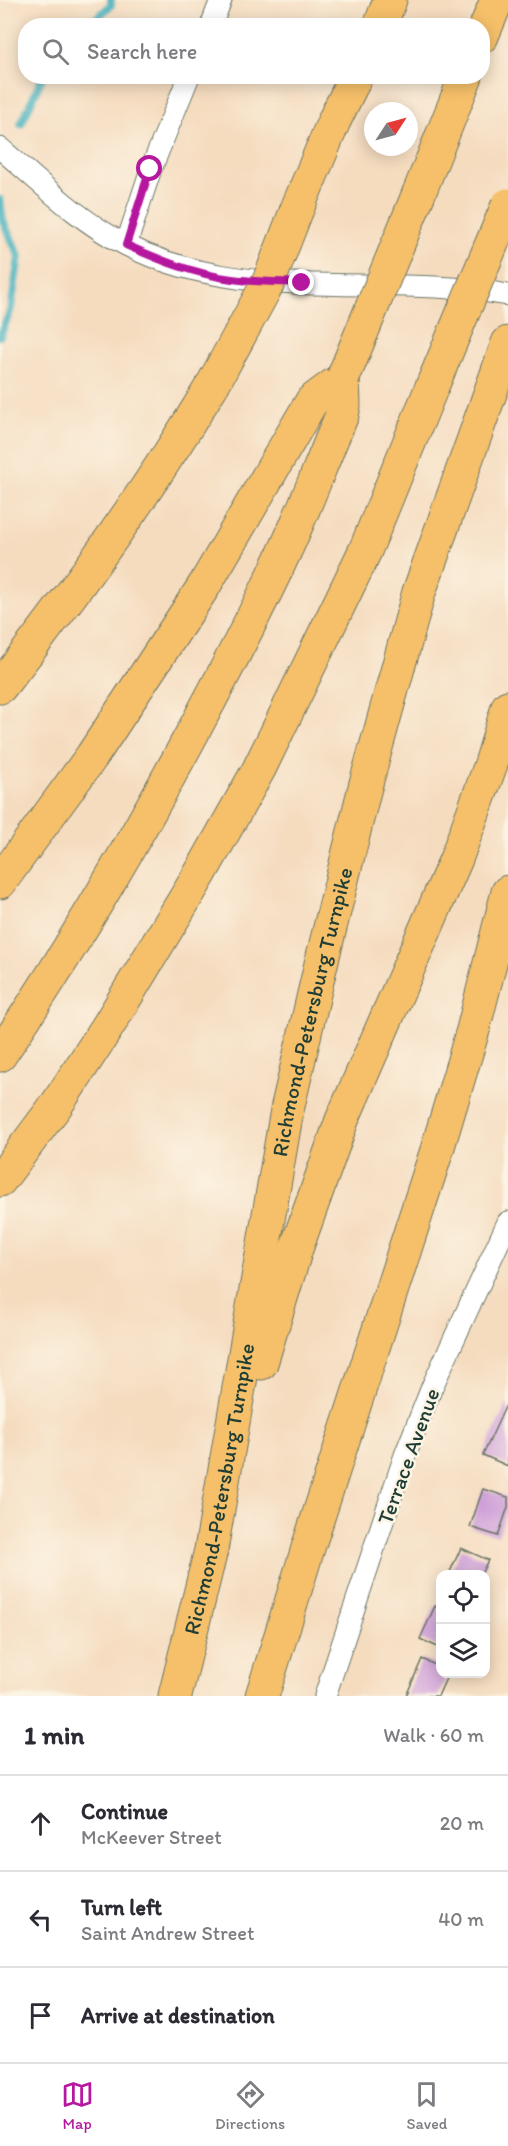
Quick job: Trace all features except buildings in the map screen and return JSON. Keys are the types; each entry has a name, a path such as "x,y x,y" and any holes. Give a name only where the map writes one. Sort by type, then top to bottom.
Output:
{"highway":[{"path":"366,18 372,0"},
{"path":"383,18 390,0"},
{"path":"490,18 497,0"},
{"path":"334,122 346,84"},
{"path":"0,687 103,552 178,442 213,384 269,281 297,209 352,84"},
{"path":"0,1054 46,987 98,903 163,789 251,622 285,552 342,415 343,378 463,84"},
{"path":"0,1180 57,1104 108,1026 200,874 259,769 365,551 508,205"},
{"name":"Richmond-Petersburg Turnpike","path":"176,1696 211,1550 287,1110 321,964 365,787 419,592 508,343"},
{"path":"0,882 92,756 204,586 312,401 343,378"},
{"path":"211,1550 242,1425 300,1238 342,1120 456,859 491,764 508,707"},
{"path":"262,1696 437,1150 473,1030 508,892"}],"street":[{"path":"214,18 221,0"},
{"path":"126,245 150,169 186,84"},
{"path":"0,148 81,218 126,245 169,264 234,279 448,287 508,295"},
{"name":"Terrace Avenue","path":"325,1696 405,1455 432,1387 508,1222"}],"waterway":[{"path":"97,18 111,5 111,0"},
{"path":"21,124 39,84"},
{"path":"0,200 3,221 19,256 11,309 0,336"}],"route":[{"path":"150,169 126,245 169,264 212,276 302,283"}]}
